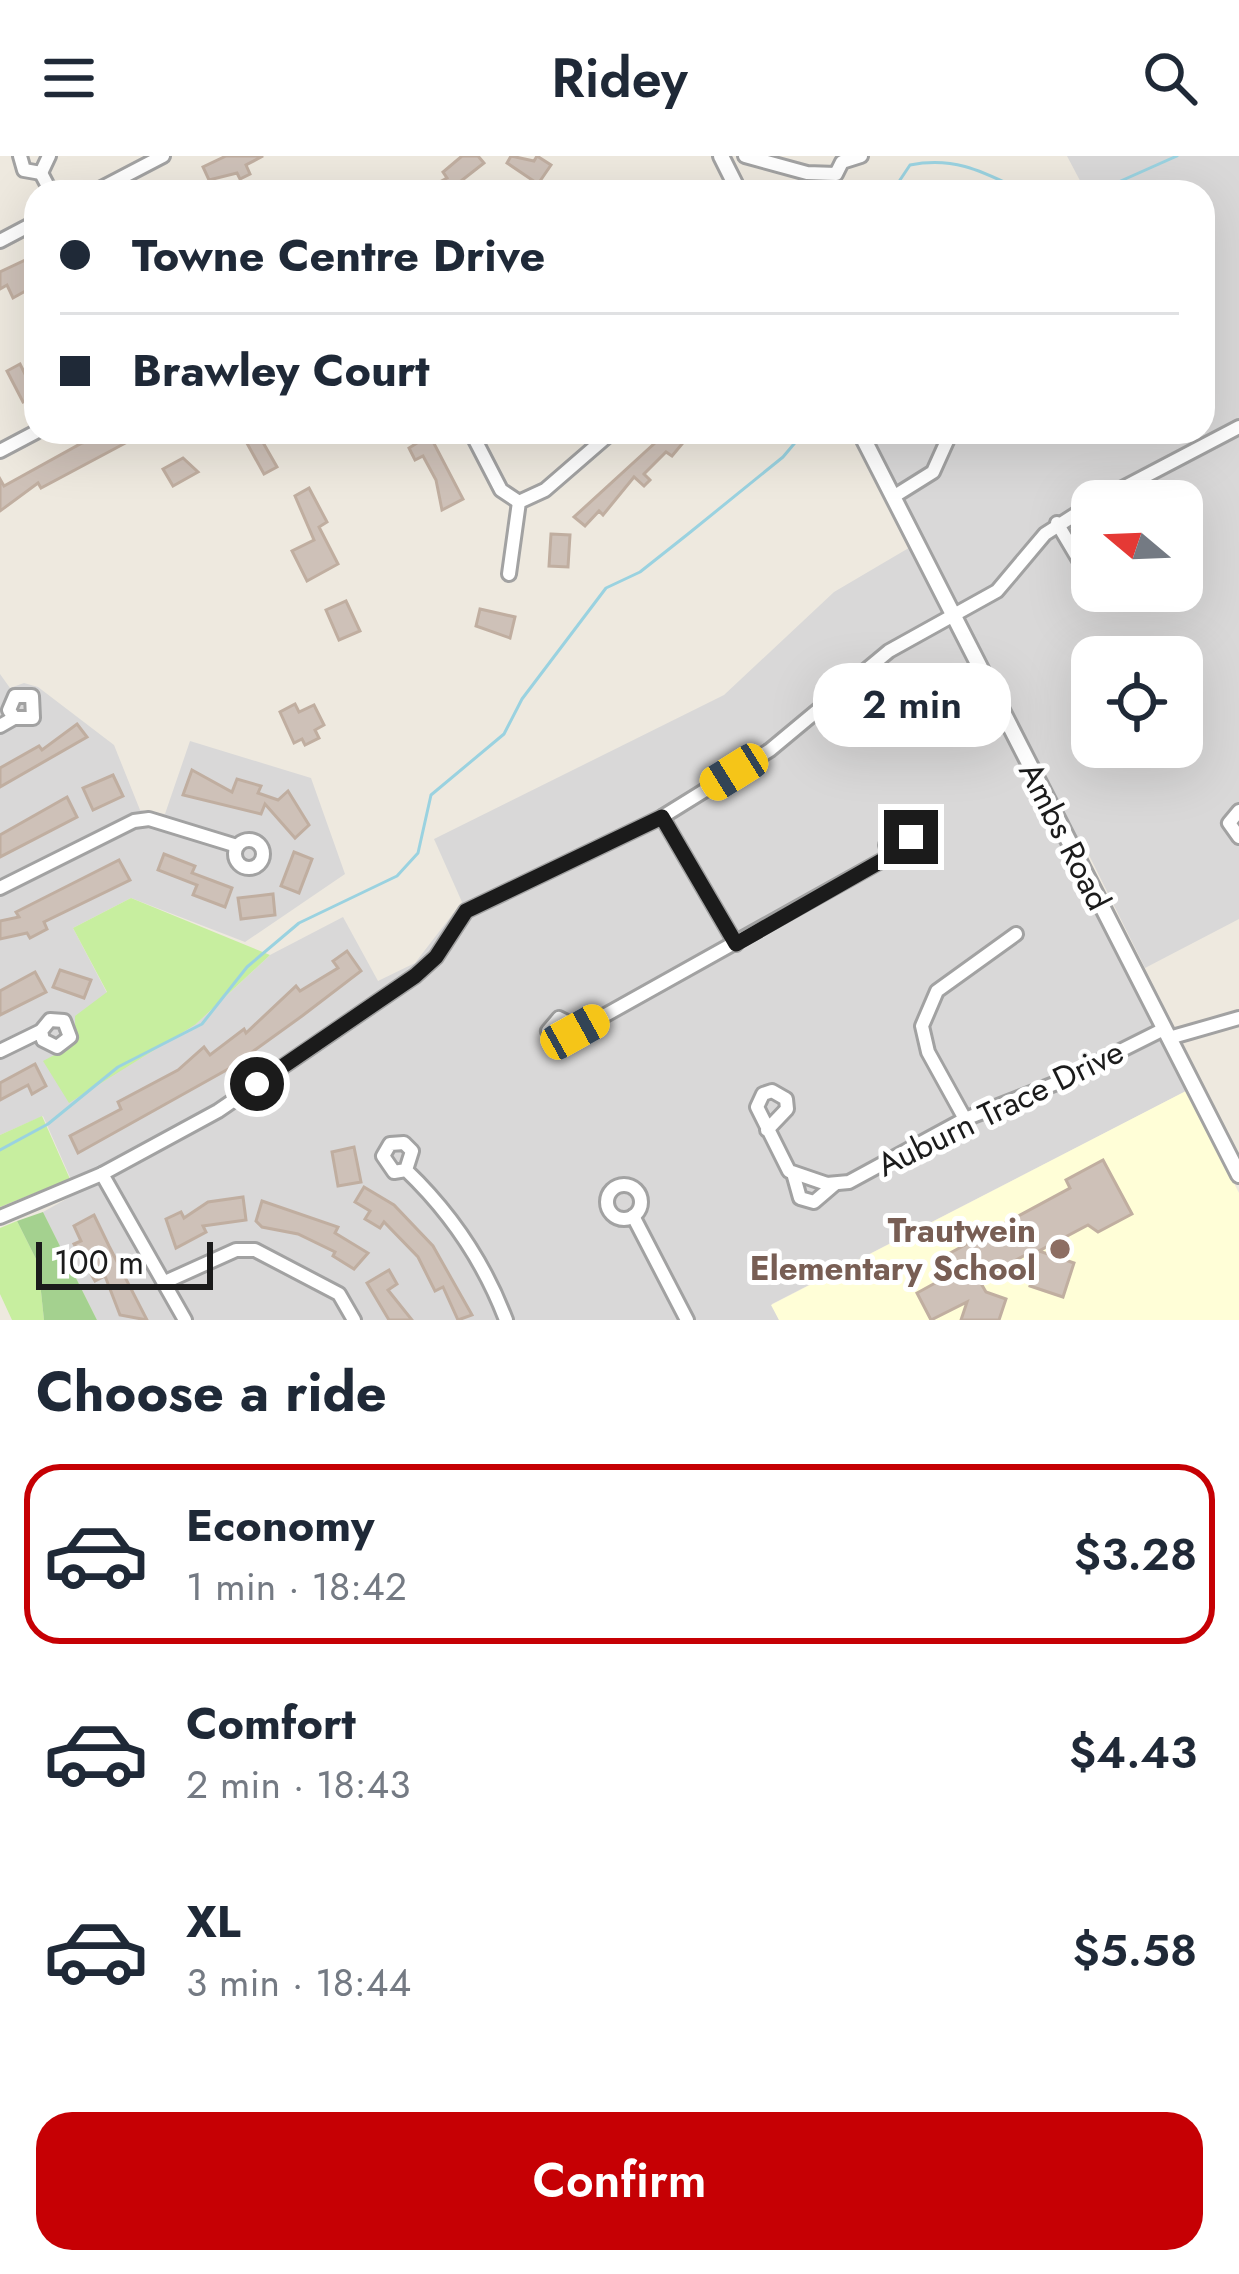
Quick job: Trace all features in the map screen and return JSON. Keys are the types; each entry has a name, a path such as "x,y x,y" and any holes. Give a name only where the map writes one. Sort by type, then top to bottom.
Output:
{"street":[{"path":"20,156 24,170 41,173"},
{"path":"41,173 49,156"},
{"path":"117,180 163,156"},
{"path":"745,156 807,173 836,174 842,162 861,156"},
{"path":"41,173 45,180"},
{"path":"477,444 501,490 519,502"},
{"path":"519,502 545,490 598,444"},
{"name":"Ambs Road","path":"866,444 1239,1174"},
{"path":"893,497 933,472 946,444"},
{"path":"1142,480 1208,444"},
{"path":"509,574 519,502"},
{"path":"0,1217 102,1174 218,1111 415,976 436,957 466,911 662,817 770,750 889,651 997,591 1057,523 1071,517"},
{"path":"1057,523 1071,547"},
{"path":"0,726 14,718"},
{"path":"1239,811 1229,823 1239,837"},
{"path":"662,817 736,944"},
{"path":"0,888 134,821 149,819 237,847"},
{"path":"575,1032 890,856"},
{"path":"965,1119 928,1052 922,1026 937,991 1016,934"},
{"name":"Auburn Trace Drive","path":"835,1184 814,1202 800,1198 794,1173 835,1184 849,1182 965,1119 1166,1033 1239,1018"},
{"path":"0,1051 41,1031"},
{"path":"767,1130 794,1173"},
{"path":"406,1170 462,1233 506,1320"},
{"path":"102,1174 185,1320"},
{"path":"634,1216 687,1320"},
{"path":"165,1282 236,1250 255,1250 339,1294 354,1320"}],"shaded area":[{"path":"1067,156 1239,156 1239,919 1145,968 1081,839 1065,848 1186,1091 772,1304 779,1320 97,1320 43,1212 77,1193 43,1116 0,1135 0,674 10,688 24,683 38,687 114,745 140,810 165,814 190,741 311,778 345,874 245,942 131,898 73,928 107,993 78,1030 75,1044 56,1055 196,1024 270,955 343,917 378,981 415,963 462,902 434,839 724,695 834,592 924,539 873,444 1215,444 1215,180 1080,180"},
{"name":"Trautwein Elementary School","path":"1186,1091 1239,1193 1239,1320 779,1320 771,1305"}],"green space":[{"path":"131,898 270,955 196,1024 69,1103 43,1061 75,1044 75,1016 107,992 73,928"},
{"path":"42,1116 70,1179 0,1207 0,1135"},
{"path":"43,1212 97,1320 44,1320 38,1263 17,1221"},
{"path":"17,1221 38,1263 44,1320 12,1320 0,1294 0,1228"}],"building":[{"path":"226,156 263,156 246,165 250,174 240,179 237,173 209,180 203,167"},
{"path":"462,156 478,156 484,163 462,180 443,180 447,178 443,172"},
{"path":"511,156 534,161 537,156 551,165 541,180 532,180 507,163"},
{"path":"24,261 24,292 13,298 7,285 0,289 0,272"},
{"path":"20,364 23,402 7,371"},
{"path":"80,444 124,444 41,488 38,483 0,511 0,479 4,486"},
{"path":"247,444 264,444 277,467 264,474"},
{"path":"434,444 463,499 442,510 436,480 423,456 415,460 409,448"},
{"path":"654,444 682,444 672,456 666,452 644,474 650,480 644,486 634,477 603,515 599,511 585,526 574,517"},
{"path":"183,458 198,472 173,486 163,469"},
{"path":"309,488 327,522 319,527 338,564 307,581 292,551 314,540 295,496"},
{"path":"551,534 570,535 568,567 549,566"},
{"path":"346,601 360,631 339,640 326,610"},
{"path":"480,609 515,617 510,638 476,626"},
{"path":"295,704 299,712 314,705 324,725 315,730 319,738 305,745 302,739 294,743 280,712"},
{"path":"77,724 87,737 0,787 0,768 39,746 42,750"},
{"path":"192,770 232,792 237,779 261,786 258,793 278,800 288,791 309,825 295,838 265,804 261,814 183,795"},
{"path":"113,775 123,796 93,810 83,788"},
{"path":"67,797 77,817 0,857 0,835"},
{"path":"294,852 312,859 299,893 281,886"},
{"path":"164,854 195,866 192,873 232,888 225,907 193,895 197,885 158,870"},
{"path":"119,860 130,880 44,922 47,929 30,938 27,933 0,939 0,921 19,917 16,912"},
{"path":"273,894 275,915 241,919 238,898"},
{"path":"347,951 361,971 302,1016 230,1068 78,1153 70,1136 121,1109 118,1102 178,1070 204,1047 210,1055 244,1029 246,1033 296,986 300,991 338,968 333,961"},
{"path":"60,970 91,980 84,998 53,987"},
{"path":"35,972 46,992 0,1015 0,991"},
{"path":"35,1064 46,1086 32,1094 28,1085 0,1100 0,1083"},
{"path":"354,1147 361,1182 338,1186 332,1152"},
{"path":"1103,1160 1132,1214 1098,1232 1088,1225 1039,1251 1074,1263 1063,1297 1030,1286 1037,1264 1031,1252 979,1280 986,1292 1006,1299 999,1320 961,1320 967,1302 931,1320 917,1293 948,1276 939,1259 1070,1188 1066,1180"},
{"path":"364,1187 394,1205 433,1246 472,1315 458,1320 443,1287 435,1291 418,1257 384,1222 380,1228 365,1219 370,1211 355,1202"},
{"path":"243,1197 246,1220 203,1226 206,1232 176,1248 166,1219 181,1212 184,1218 208,1202"},
{"path":"262,1201 338,1227 335,1233 368,1253 354,1269 333,1256 335,1252 298,1234 262,1227 256,1221"},
{"path":"94,1215 147,1320 120,1315 105,1276 95,1281 74,1244 81,1241 74,1226"},
{"path":"389,1270 397,1284 388,1290 412,1320 389,1320 367,1283"}],"waterway":[{"path":"1123,180 1177,156"},
{"path":"900,180 910,165 927,163 970,168 1001,180"},
{"path":"0,1150 48,1124 118,1067 202,1024 247,967 299,923 397,876 418,853 431,795 504,734 522,699 606,588 640,572 794,444"}],"place":[{"name":"Trautwein Elementary School","path":"1060,1249"}],"route":[{"path":"257,1084 415,976 436,957 466,911 662,817 736,944 890,856 901,860 910,856 911,837"}]}
